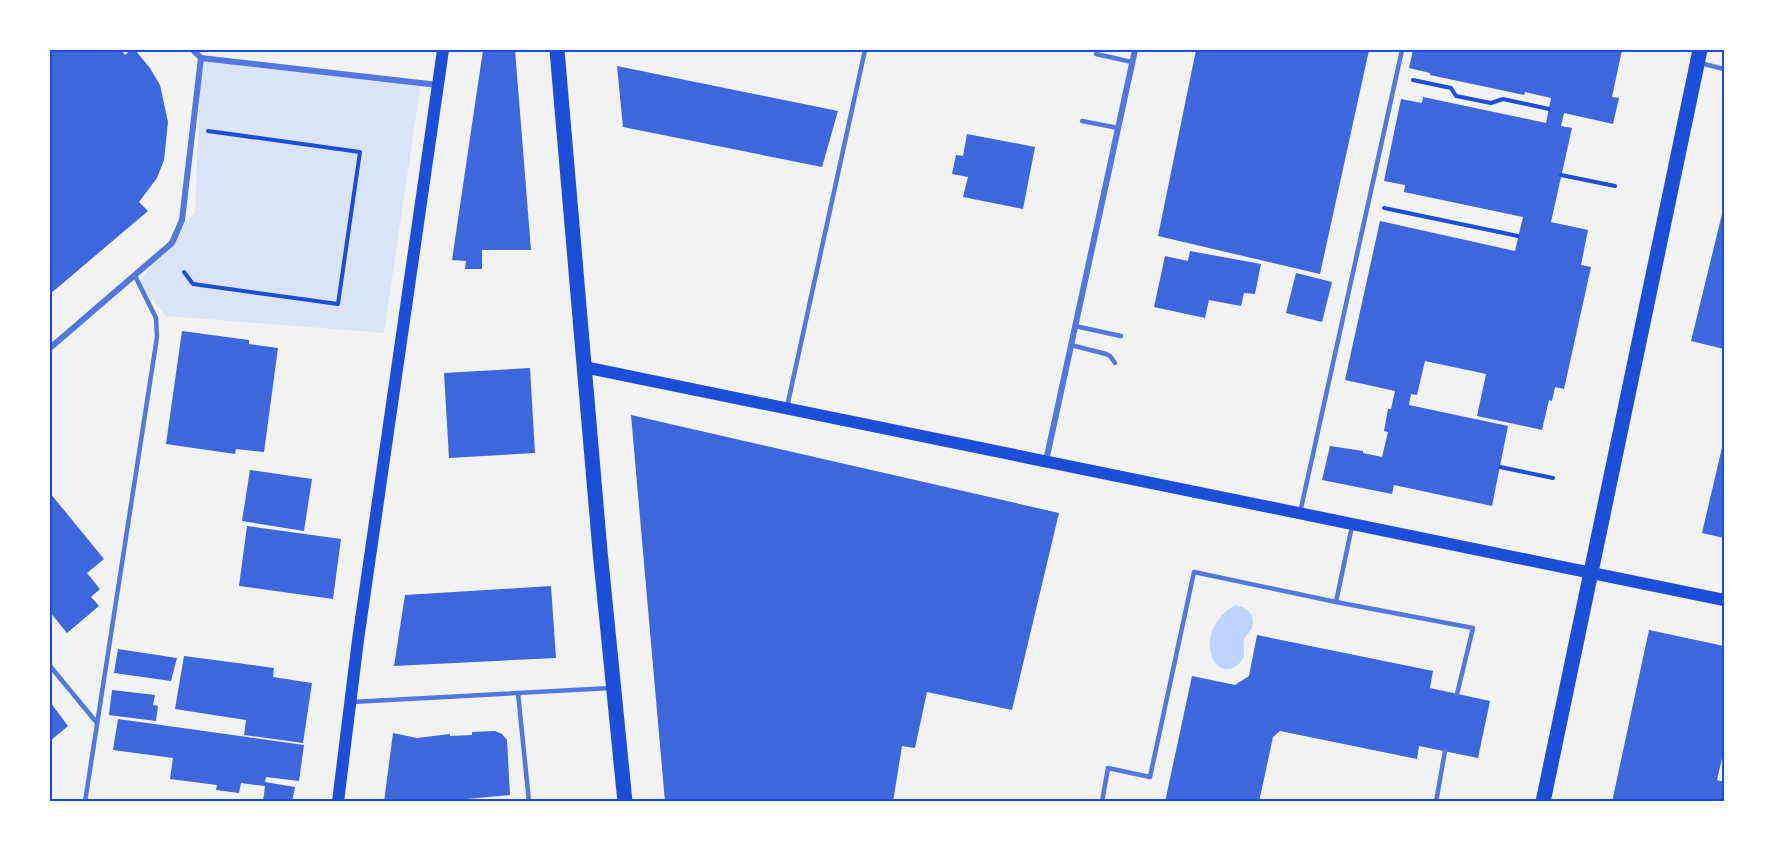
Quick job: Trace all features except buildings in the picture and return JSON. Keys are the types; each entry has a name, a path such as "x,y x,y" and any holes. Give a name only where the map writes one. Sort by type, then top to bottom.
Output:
{"main road":[{"path":"338,801 350,702 443,50"},
{"path":"557,50 625,801"},
{"path":"1543,801 1699,56"},
{"path":"584,367 1725,600"}],"street":[{"path":"193,50 201,58 438,85"},
{"path":"1046,461 1135,50"},
{"path":"50,348 172,243 182,220 201,58"}],"lane":[{"path":"201,58 202,50"},
{"path":"787,408 865,50"},
{"path":"1300,513 1402,50"},
{"path":"1096,54 1132,62"},
{"path":"1699,56 1725,69"},
{"path":"1082,121 1118,128"},
{"path":"85,801 157,337 156,318 135,276"},
{"path":"1075,326 1122,336"},
{"path":"1071,345 1106,354 1113,358 1115,363"},
{"path":"1336,602 1352,524"},
{"path":"1102,801 1108,768 1150,777 1194,572 1473,628 1457,694"},
{"path":"50,666 97,723"},
{"path":"350,702 613,688"},
{"path":"518,693 528,801"},
{"path":"1436,801 1446,751"}],"path":[{"path":"1407,79 1451,88 1456,96 1491,103 1503,99 1549,109"},
{"path":"184,272 193,284 338,304 360,152 193,129"},
{"path":"1561,175 1615,186"},
{"path":"1369,204 1518,236"},
{"path":"1500,467 1553,478"}],"shaded area":[{"path":"201,58 421,83 384,333 166,316 138,283 195,212"}],"water":[{"path":"1235,605 1250,612 1253,623 1244,640 1243,659 1234,668 1224,669 1217,665 1212,656 1210,644 1212,630 1221,617"}]}
